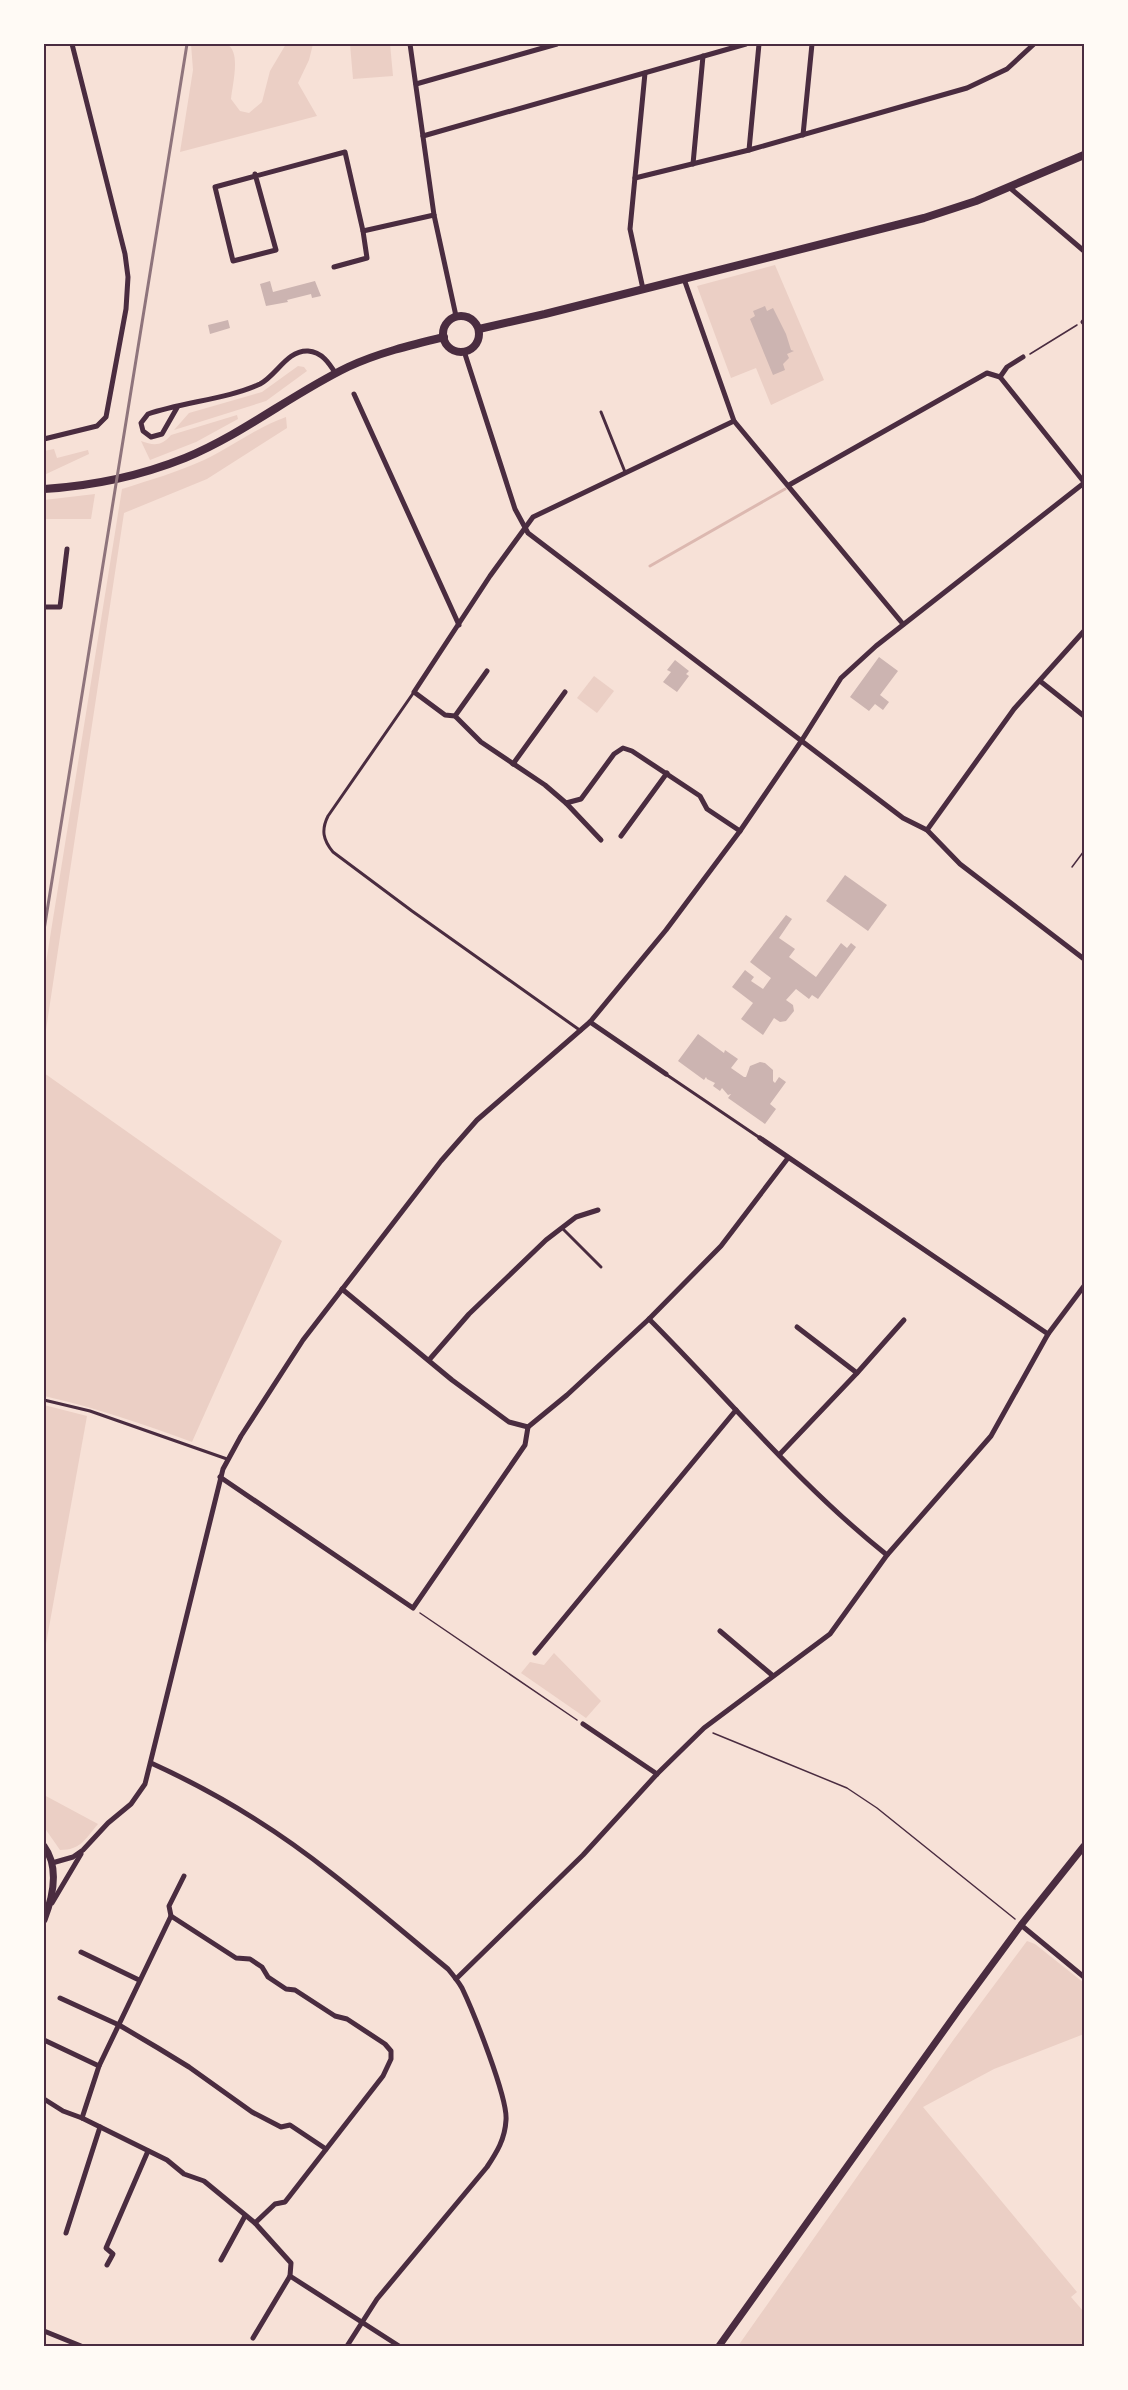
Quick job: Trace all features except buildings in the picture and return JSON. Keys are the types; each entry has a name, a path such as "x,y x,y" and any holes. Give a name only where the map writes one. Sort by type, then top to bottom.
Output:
{"main road":[{"path":"478,328 924,219 1009,187 1084,155"},
{"path":"456,316 467,317 476,323 478,328 478,341 470,350 453,350 444,337 445,327 456,316"},
{"path":"44,489 86,485 140,473 188,457 336,374 385,353 444,337"}],"street":[{"path":"44,440 103,422 108,411 124,320 128,277 125,254 72,44"},
{"path":"410,44 434,215 456,316"},
{"path":"416,84 556,44"},
{"path":"423,136 746,44"},
{"path":"749,150 759,44"},
{"path":"803,135 812,44"},
{"path":"635,178 749,150 977,85 1007,69 1034,44"},
{"path":"693,164 703,56"},
{"path":"643,289 630,229 645,73"},
{"path":"255,174 276,250 233,261 215,187 255,174 345,152 367,258 334,267"},
{"path":"1009,187 1084,251"},
{"path":"363,231 434,215"},
{"path":"684,279 734,420 903,624"},
{"path":"178,406 162,434 151,437 143,431 141,423 148,414 261,383 292,355 300,352 307,351 323,357 336,374"},
{"path":"464,351 515,509 524,527 539,542 903,818 927,830 960,864 1084,959"},
{"path":"1000,377 1007,367 1023,357"},
{"path":"49,1907 83,1850 108,1822 138,1796 151,1763 220,1477 227,1459 303,1340 441,1161 472,1125 591,1022 666,930 740,831 841,678 860,659 903,624 1084,482 1000,377 987,373 789,485"},
{"path":"354,394 459,625"},
{"path":"601,840 566,803 545,785 482,742 455,716 446,714 414,692 524,527 533,517 734,420"},
{"path":"44,607 60,607 67,549"},
{"path":"927,830 1010,716 1084,631"},
{"path":"455,716 487,671"},
{"path":"1040,681 1084,716"},
{"path":"513,764 565,692"},
{"path":"566,803 581,799 614,754 623,748 632,750 700,796 707,809 740,831"},
{"path":"621,836 667,773"},
{"path":"591,1022 666,1074"},
{"path":"760,1138 1048,1334"},
{"path":"220,1477 413,1608 525,1445 528,1427 567,1395 649,1319 722,1246 788,1158"},
{"path":"429,1360 475,1308 560,1227 576,1217 598,1210"},
{"path":"456,1979 583,1855 657,1774 704,1728 772,1675 830,1634 887,1555 991,1436 1048,1334 1084,1286"},
{"path":"342,1289 509,1422 528,1427"},
{"path":"649,1319 848,1524 887,1555"},
{"path":"779,1455 904,1320"},
{"path":"797,1327 857,1373"},
{"path":"535,1653 736,1410"},
{"path":"720,1631 772,1675"},
{"path":"583,1724 657,1774"},
{"path":"151,1763 191,1782 265,1826 330,1871 448,1969 456,1979 486,2050 504,2102 507,2117 498,2150 487,2167 399,2271 347,2346"},
{"path":"44,1846 52,1863 53,1887 44,1920"},
{"path":"718,2346 1021,1924 1084,1846"},
{"path":"52,1863 73,1857 83,1850"},
{"path":"82,2118 99,2066 171,1916 169,1906 184,1876"},
{"path":"171,1916 236,1958 250,1959 262,1967 268,1977 286,1989 295,1990 335,2016 347,2019 386,2044 390,2051 391,2059 383,2076 285,2202 275,2204 255,2223"},
{"path":"1021,1924 1084,1977"},
{"path":"81,1952 139,1980"},
{"path":"60,1998 119,2025 189,2067 252,2112 281,2127 290,2125 326,2149"},
{"path":"44,2040 99,2066"},
{"path":"44,2099 63,2111 167,2160 184,2174 204,2181 255,2223 291,2263 290,2276 253,2338"},
{"path":"66,2233 100,2127"},
{"path":"107,2265 113,2254 106,2248 148,2151"},
{"path":"221,2260 246,2216"},
{"path":"290,2276 399,2346"},
{"path":"44,2331 81,2346"}],"lane":[{"path":"601,412 625,472"},
{"path":"414,692 328,816 323,832 325,840 333,852 580,1031"},
{"path":"666,1074 760,1138"},
{"path":"560,1227 601,1267"},
{"path":"44,1400 90,1411 227,1459"}],"path":[{"path":"1023,357 1084,321"},
{"path":"1072,867 1084,851"},
{"path":"413,1608 583,1724"},
{"path":"704,1728 722,1738 847,1788 876,1808 1021,1924"}],"shaded area":[{"path":"218,42 231,48 235,61 231,99 240,111 249,113 262,102 270,71 286,44 313,44 309,60 298,83 317,116 180,152 193,70 191,44"},
{"path":"350,44 390,44 393,76 353,79"},
{"path":"775,265 824,380 771,405 756,368 731,378 697,286"},
{"path":"298,366 304,367 307,371 266,401 174,430 189,413 262,392"},
{"path":"237,415 238,419 196,442 150,460 141,441 158,444 171,435"},
{"path":"286,417 287,428 207,479 124,513 44,1043 44,975 122,489 194,464"},
{"path":"54,449 57,458 88,450 89,454 44,475 44,451"},
{"path":"95,494 91,519 44,519 44,500"},
{"path":"594,676 614,691 597,713 577,698"},
{"path":"44,1073 282,1241 192,1442 118,1416 44,1396"},
{"path":"44,1405 87,1416 44,1655"},
{"path":"554,1653 601,1701 586,1718 521,1673 530,1662 544,1665"},
{"path":"44,1795 98,1824 78,1846 60,1850 44,1827"},
{"path":"1027,1941 1035,1944 1084,1983 1084,2034 994,2069 923,2107 1077,2292 1071,2297 1084,2312 1084,2346 738,2346 954,2039"}],"waterway":[{"path":"650,566 785,489"}],"railway":[{"path":"44,930 187,44"}]}
